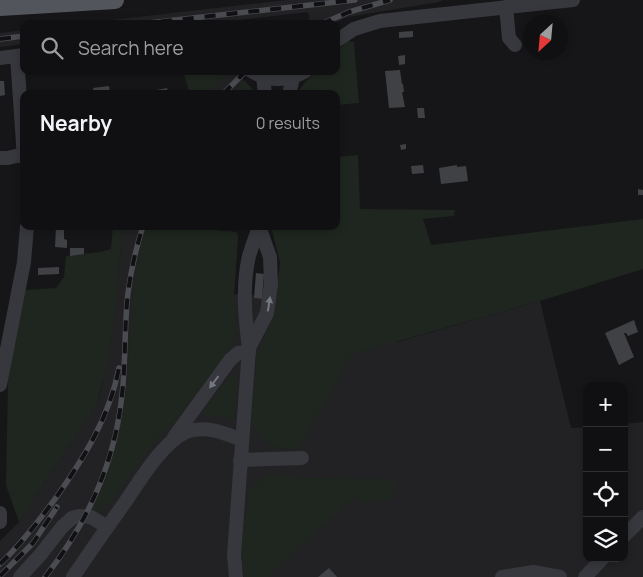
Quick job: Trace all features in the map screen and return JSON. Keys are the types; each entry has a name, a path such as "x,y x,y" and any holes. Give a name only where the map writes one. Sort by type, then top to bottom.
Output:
{"main road":[{"path":"0,7 115,0"}],"street":[{"path":"340,39 354,30 380,21 573,0"},
{"path":"506,7 509,38 515,45"},
{"path":"0,58 20,60"},
{"path":"21,75 21,90"},
{"path":"257,75 263,90"},
{"path":"260,75 278,80 293,78 299,75"},
{"path":"290,90 293,78"},
{"path":"0,158 20,155"},
{"path":"0,385 24,262 27,230"},
{"path":"236,577 234,555 249,350 245,295 249,256 258,230"},
{"path":"73,577 144,475 168,446 230,360 238,353 249,350 267,313 271,284 270,257 260,230"},
{"path":"168,446 179,436 200,429 214,430 242,440"},
{"path":"240,460 302,458"},
{"path":"0,513 0,522"},
{"path":"20,577 62,527 72,518 79,516 92,517 107,527"},
{"path":"628,532 643,517"},
{"path":"586,577 599,562"},
{"path":"502,577 533,572 560,577"}],"shaded area":[{"path":"287,0 443,0 348,17 340,20 310,20 308,12 239,20 111,20"},
{"path":"20,30 20,44 0,47 0,33"},
{"path":"348,41 354,42 359,103 340,105 340,90 299,90 313,75 340,75 340,48"},
{"path":"184,75 224,75 212,90 189,90"},
{"path":"224,75 231,78 236,75 244,80 235,90 212,90"},
{"path":"244,80 253,90 235,90"},
{"path":"358,155 360,209 455,210 454,216 423,219 431,245 643,219 643,269 540,301 353,354 301,445 285,449 277,447 263,440 251,418 257,355 274,313 280,263 272,230 340,230 340,157"},
{"path":"113,230 123,230 111,339 96,406 19,522 6,485 8,380 24,290 56,288 64,277 66,256 111,249"},
{"path":"123,230 211,230 236,232 238,236 234,294 254,295 254,298 262,299 263,283 330,287 397,342 540,301 571,428 583,427 583,562 628,562 628,424 643,422 643,577 0,577 0,541 19,522 96,406 102,388 113,327"},
{"path":"145,230 236,232 238,236 234,294 237,332 226,354 169,430 162,432 109,504 104,505 99,513 92,510 115,448 122,415 127,382 134,285"},
{"path":"231,375 236,376 238,380 234,420 219,416 203,415 203,411"},
{"path":"272,475 305,478 396,479 392,498 365,504 355,496 268,577 244,577 241,544 243,517 246,517 249,489 262,479"}],"building":[{"path":"413,31 413,37 399,38 399,32"},
{"path":"405,55 405,64 399,65 398,56"},
{"path":"400,70 405,107 389,108 385,71"},
{"path":"0,81 4,81 5,95 0,96"},
{"path":"109,86 110,90 93,90 93,88"},
{"path":"417,108 424,108 425,118 418,118"},
{"path":"406,144 406,149 401,150 400,145"},
{"path":"423,165 424,173 412,174 411,166"},
{"path":"457,165 457,167 466,166 468,181 441,184 439,168"},
{"path":"638,189 643,190 643,195 638,195"},
{"path":"56,230 64,230 67,248 55,247"},
{"path":"70,248 84,248 84,254 70,256"},
{"path":"59,267 59,274 38,275 38,268"},
{"path":"256,273 264,274 262,299 254,298"},
{"path":"634,320 638,332 628,336 624,333 634,357 619,365 605,333"},
{"path":"329,568 337,577 318,577"}],"railway":[{"path":"175,20 355,0"},
{"path":"330,20 349,12 390,0"},
{"path":"0,39 20,36"},
{"path":"227,90 242,75"},
{"path":"45,577 74,536 86,514 106,468 113,444 122,395 128,293 142,230"},
{"path":"0,564 42,516 66,484 85,453 109,404 119,368"},
{"path":"0,576 33,543 57,507"}]}
